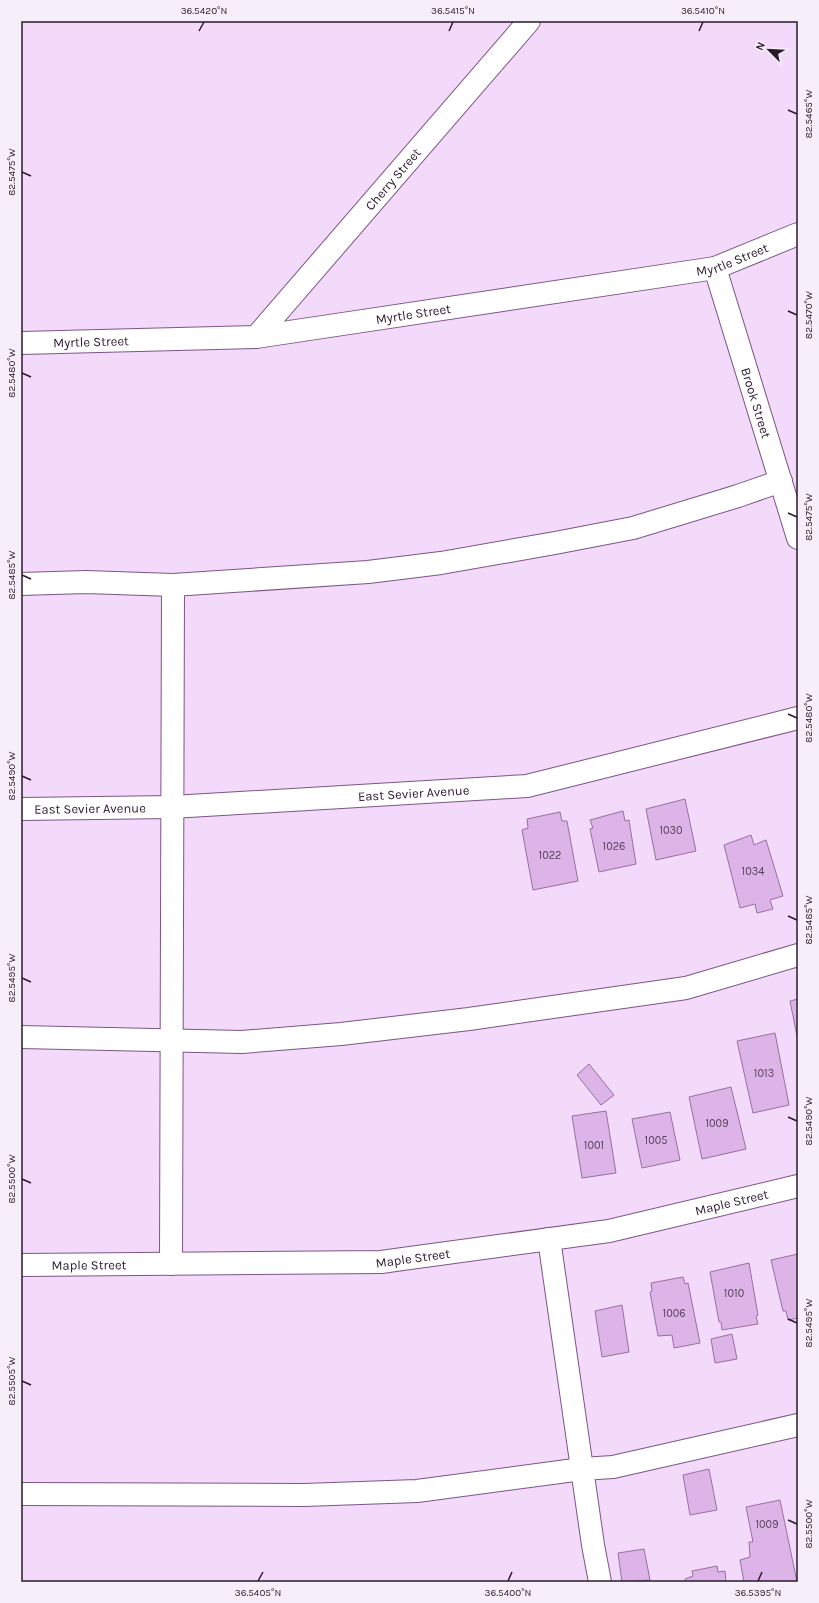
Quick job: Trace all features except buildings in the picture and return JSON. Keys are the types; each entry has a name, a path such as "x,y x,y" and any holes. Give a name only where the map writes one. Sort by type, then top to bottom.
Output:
{"street":[{"name":"Cherry Street","path":"256,337 529,21"},
{"name":"Myrtle Street","path":"21,343 256,337 715,268 798,234"},
{"name":"Brook Street","path":"715,268 787,484 798,538"},
{"path":"21,584 86,582 173,585 368,572 441,563 555,544 632,528 738,496 787,484"},
{"path":"171,1264 173,585"},
{"name":"East Sevier Avenue","path":"21,809 172,807 527,786 798,718"},
{"path":"21,1037 242,1042 340,1034 563,1007 686,988 798,955"},
{"name":"Maple Street","path":"21,1266 381,1262 609,1231 798,1186"},
{"path":"549,1239 600,1582"},
{"path":"21,1494 304,1496 417,1491 582,1469 613,1467 798,1425"}]}
